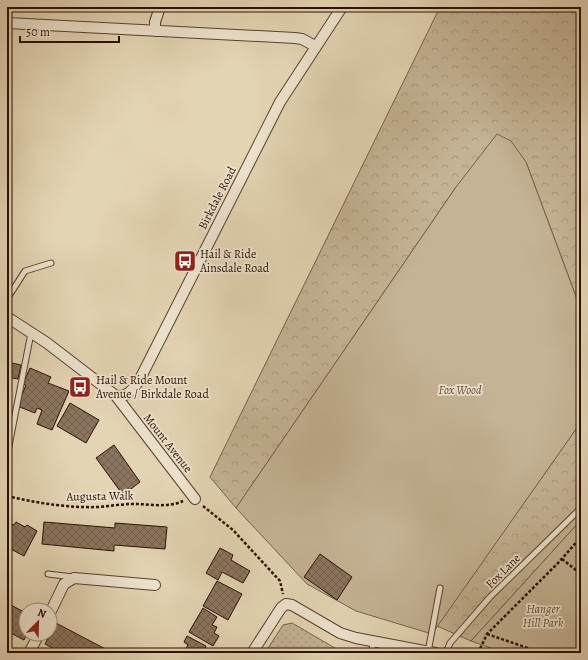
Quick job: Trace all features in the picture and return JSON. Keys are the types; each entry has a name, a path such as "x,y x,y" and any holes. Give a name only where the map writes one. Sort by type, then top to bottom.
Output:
{"street":[{"path":"155,31 155,22 160,7"},
{"name":"Birkdale Road","path":"116,396 123,396 127,394 139,381 280,102 315,46 342,7"},
{"path":"7,23 295,38 315,46"},
{"name":"Mount Avenue","path":"7,317 47,343 116,396 194,497"},
{"path":"55,602 64,584 74,578 155,585"},
{"path":"252,653 281,608 286,604 292,605 340,633 356,638 431,652"},
{"path":"29,653 35,642"}],"lane":[{"path":"7,299 24,271 51,263"},
{"path":"7,456 31,333"},
{"name":"Fox Lane","path":"446,653 450,643 490,598 581,508"},
{"path":"48,574 74,578"},
{"path":"431,652 440,588"},
{"path":"372,653 373,641"}],"path":[{"name":"Augusta Walk","path":"7,496 38,503 68,507 175,504 194,497"},
{"path":"194,497 233,530 280,581 286,604"},
{"path":"478,653 487,634 581,538"},
{"path":"562,559 581,574"},
{"path":"487,634 542,653"}],"green space":[{"path":"440,7 581,7 581,310 526,162 456,187 236,508 210,477"},
{"name":"Fox Wood","path":"497,134 511,141 526,162 581,310 581,422 432,634 356,611 307,584 236,508 456,187"},
{"path":"581,422 581,520 471,641 437,626"},
{"name":"Hanger Hill Park","path":"581,520 581,653 505,653 471,641"},
{"path":"292,623 340,651 349,653 265,653 283,625"}],"building":[{"path":"7,362 21,365 18,379 7,377"},
{"path":"30,368 51,377 48,383 69,391 52,430 37,424 42,410 37,408 35,413 17,406 26,385 23,384"},
{"path":"70,403 99,420 86,443 57,426"},
{"path":"114,445 140,482 123,495 96,458"},
{"path":"7,522 14,525 16,522 25,527 27,525 37,531 24,556 7,547"},
{"path":"44,522 115,528 115,523 167,527 165,549 114,545 114,551 42,544"},
{"path":"220,548 233,555 231,560 250,571 243,583 222,572 218,580 206,573"},
{"path":"320,554 352,577 337,600 304,577"},
{"path":"217,581 242,594 228,620 203,606"},
{"path":"7,603 18,609 18,637 7,631"},
{"path":"203,608 217,617 212,625 217,627 214,633 219,636 213,646 189,632"},
{"path":"58,624 113,653 62,653 45,644 46,642 58,642"},
{"path":"187,636 206,646 203,653 191,653 185,650 188,645 184,642"}],"place":[{"name":"Hail & Ride Ainsdale Road","path":"185,261"},
{"name":"Hail & Ride Mount Avenue / Birkdale Road","path":"80,387"}]}
